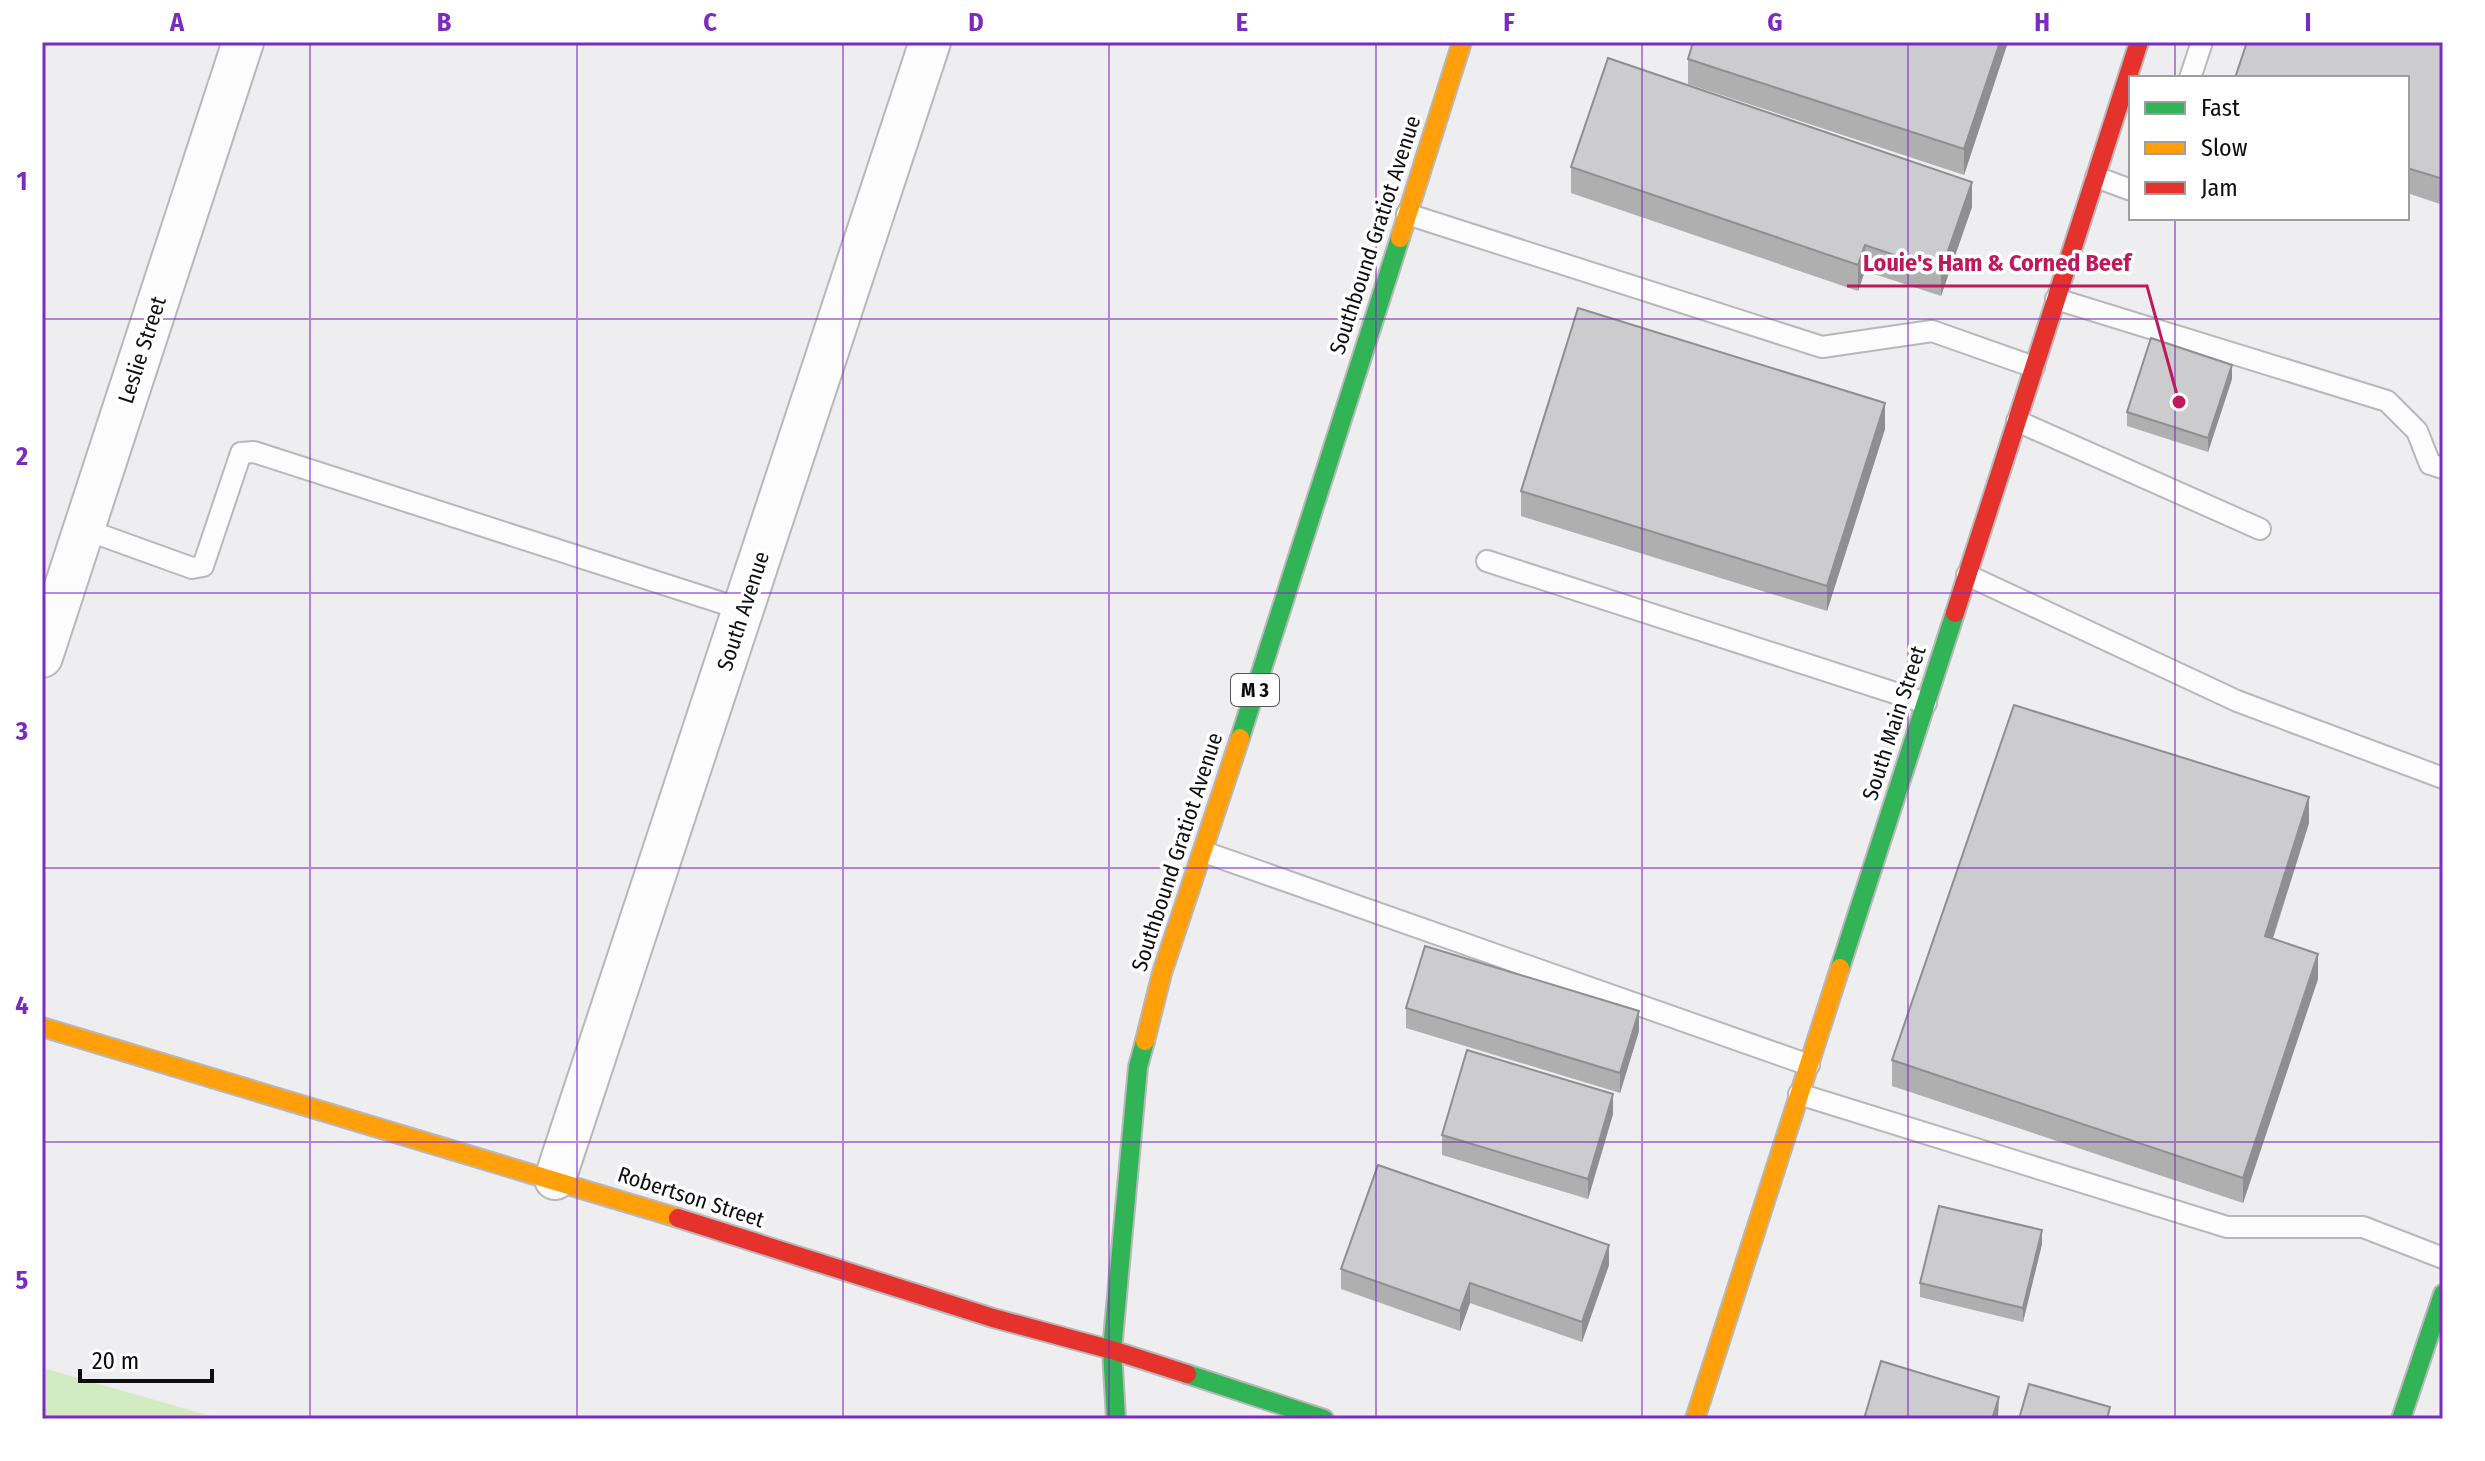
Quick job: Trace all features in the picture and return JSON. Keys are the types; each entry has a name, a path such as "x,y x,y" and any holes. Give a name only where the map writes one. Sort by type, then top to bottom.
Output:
{"street":[{"name":"Leslie Street","path":"42,657 243,42"},
{"name":"South Avenue","path":"555,1179 930,42"},
{"name":"Southbound Gratiot Avenue","path":"1116,1419 1112,1350 1138,1067 1162,973 1204,852 1462,42"},
{"name":"South Main Street","path":"1695,1419 2139,42"},
{"name":"Robertson Street","path":"42,1027 555,1179 993,1318 1112,1350 1324,1419"},
{"path":"2401,1419 2443,1294"}],"lane":[{"path":"2191,76 2202,42"},
{"path":"2096,177 2129,189"},
{"path":"1407,214 1822,347 1932,331 2034,367"},
{"path":"2056,299 2387,401 2417,431 2430,464 2443,468"},
{"path":"2017,421 2260,529"},
{"path":"84,529 192,568 203,566 241,453 254,452 744,610"},
{"path":"1487,561 1926,703"},
{"path":"1967,575 2237,701 2443,778"},
{"path":"1204,852 1809,1065"},
{"path":"1799,1094 2227,1227 2363,1227 2443,1258"}],"green space":[{"path":"43,1368 221,1419 42,1419"}],"building":[{"path":"1693,42 2000,42 1964,149 1688,59"},
{"path":"2247,42 2443,42 2443,179 2409,169 2409,76 2236,76"},
{"path":"1608,58 1972,182 1941,271 1865,245 1858,265 1571,167"},
{"path":"1578,308 1885,403 1827,586 1521,491"},
{"path":"2151,338 2232,365 2208,438 2127,412"},
{"path":"2014,705 2309,797 2265,936 2318,954 2243,1178 1892,1060"},
{"path":"1425,946 1639,1011 1620,1073 1406,1008"},
{"path":"1467,1050 1613,1094 1588,1179 1442,1135"},
{"path":"1378,1165 1609,1245 1582,1322 1470,1283 1460,1311 1341,1269"},
{"path":"1939,1206 2042,1230 2023,1308 1920,1283"},
{"path":"1881,1361 1999,1397 1992,1419 1864,1419"},
{"path":"2029,1384 2110,1407 2107,1419 2019,1419"}],"traffic: fast":[{"path":"1240,738 1400,238"},
{"path":"1840,968 1955,613"},
{"path":"1116,1419 1112,1350 1138,1067 1145,1041"},
{"path":"2401,1419 2443,1294"},
{"path":"1187,1374 1324,1419"}],"traffic: slow":[{"path":"1400,238 1462,42"},
{"path":"1145,1041 1162,973 1240,738"},
{"path":"1695,1419 1840,968"},
{"path":"42,1027 678,1218"}],"traffic: jam":[{"path":"1955,613 2139,42"},
{"path":"678,1218 993,1318 1187,1374"}],"place":[{"name":"Louie's Ham & Corned Beef","path":"2179,402"}]}
